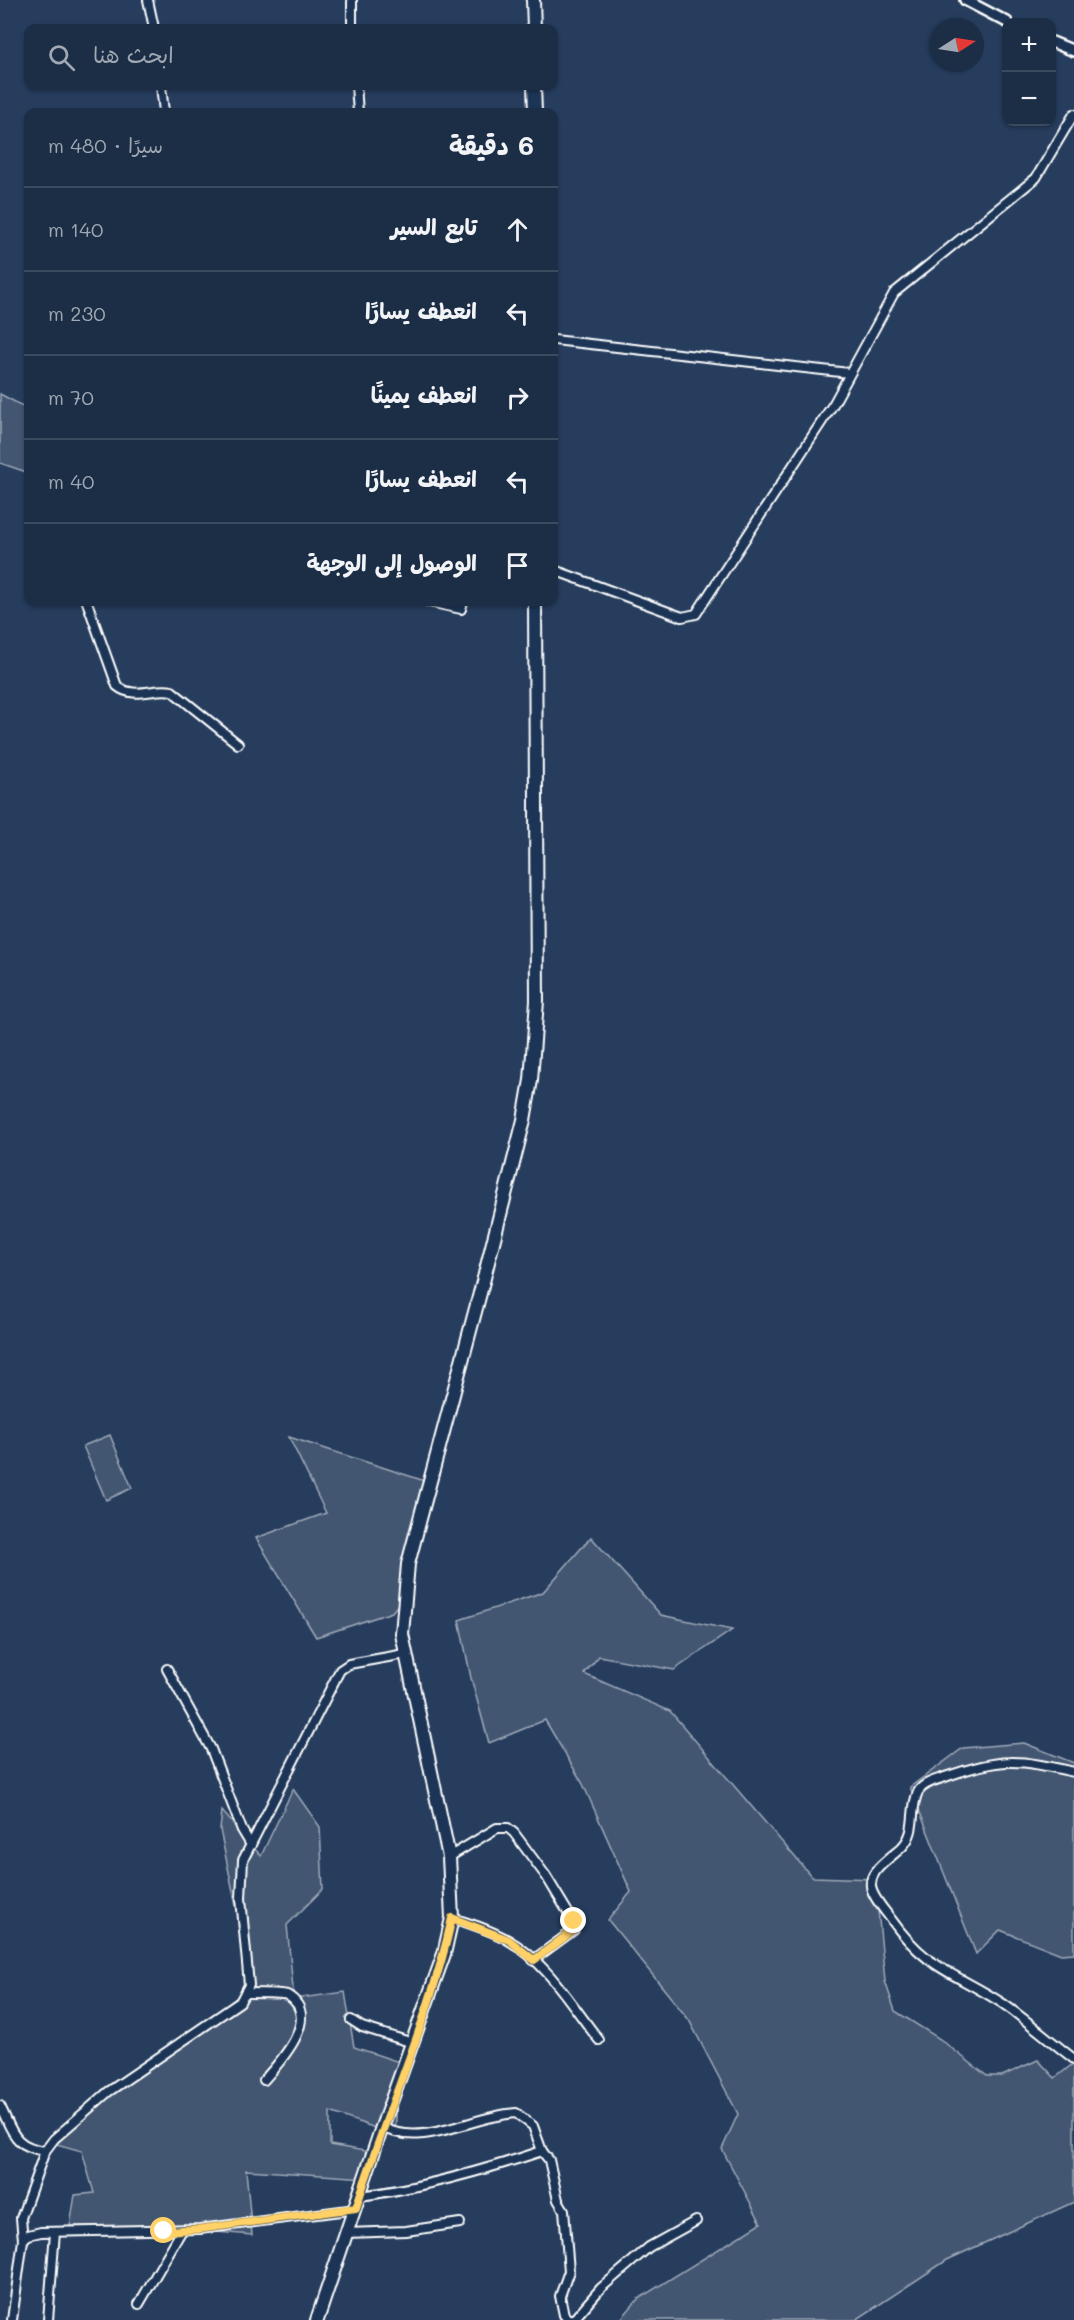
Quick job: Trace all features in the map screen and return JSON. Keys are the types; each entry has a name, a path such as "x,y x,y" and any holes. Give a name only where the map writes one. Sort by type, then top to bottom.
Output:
{"main road":[{"path":"533,0 534,24"},
{"path":"534,90 534,108"},
{"path":"319,2320 382,2127 444,1954 452,1918 449,1857 405,1654 402,1623 408,1564 524,1120 535,1049 537,1001 535,606"}],"street":[{"path":"148,0 153,24"},
{"path":"352,0 352,24"},
{"path":"965,0 1002,19"},
{"path":"1056,44 1074,51"},
{"path":"161,90 164,108"},
{"path":"356,90 358,108"},
{"path":"558,571 682,617 696,614 834,403 894,293 1036,178 1074,114"},
{"path":"558,340 849,373"},
{"path":"88,606 117,687 123,691 138,693 172,691 238,744"},
{"path":"444,606 455,609 461,609 462,606"},
{"path":"12,2320 23,2240 21,2218 45,2151 54,2139 108,2092 231,2009 245,1993 248,1977 241,1872 251,1845 339,1670 349,1664 405,1654"},
{"path":"168,1669 212,1749 242,1830 251,1845"},
{"path":"1074,1772 1029,1761 1008,1761 987,1763 927,1783 917,1794 912,1833 873,1874 870,1885 873,1894 899,1931 929,1962 1002,2003 1074,2060"},
{"path":"449,1857 497,1828 508,1828 514,1833 546,1876 575,1924 574,1930 534,1960"},
{"path":"452,1918 509,1940 534,1960 599,2040"},
{"path":"245,1993 285,1994 295,2002 301,2016 294,2041 264,2080"},
{"path":"351,2020 362,2027 413,2043"},
{"path":"0,2106 16,2140 23,2146 45,2151"},
{"path":"382,2127 395,2134 410,2136 436,2132 494,2115 516,2113 533,2126 542,2151 549,2160 558,2200 564,2210 569,2271 560,2296 564,2315 569,2320 575,2318 601,2288 649,2247 696,2222"},
{"path":"360,2196 399,2191 459,2177 542,2151"},
{"path":"23,2240 32,2233 182,2230 356,2208"},
{"path":"346,2233 406,2231 460,2223"},
{"path":"139,2304 182,2230"},
{"path":"48,2320 55,2232"}],"shaded area":[{"path":"0,394 24,407 24,471 0,463"},
{"path":"110,1435 132,1488 106,1500 83,1446"},
{"path":"289,1437 428,1482 400,1602 392,1612 316,1637 256,1538 326,1513"},
{"path":"591,1537 661,1615 732,1630 674,1670 599,1656 584,1674 670,1711 812,1877 875,1879 885,1981 895,2011 940,2039 987,2076 1002,2076 1038,2060 1055,2078 1074,2063 1074,2202 947,2260 856,2320 620,2320 638,2299 761,2223 722,2149 738,2114 689,2020 608,1920 631,1892 583,1784 545,1720 489,1743 471,1678 459,1620 543,1592"},
{"path":"1024,1743 1074,1763 1074,1953 1061,1954 1000,1930 976,1954 910,1787 963,1748"},
{"path":"293,1789 320,1827 323,1889 287,1925 294,1999 345,1992 354,2047 399,2062 395,2135 330,2112 330,2145 371,2152 366,2178 246,2170 252,2235 143,2226 70,2226 75,2195 94,2193 82,2151 49,2142 153,2059 209,2021 244,1991 249,1978 247,1957 220,1830 222,1811 261,1856"}],"route":[{"path":"164,2231 200,2229 356,2208 382,2127 444,1954 452,1918 509,1940 534,1960 574,1930 576,1927 574,1921"}]}
